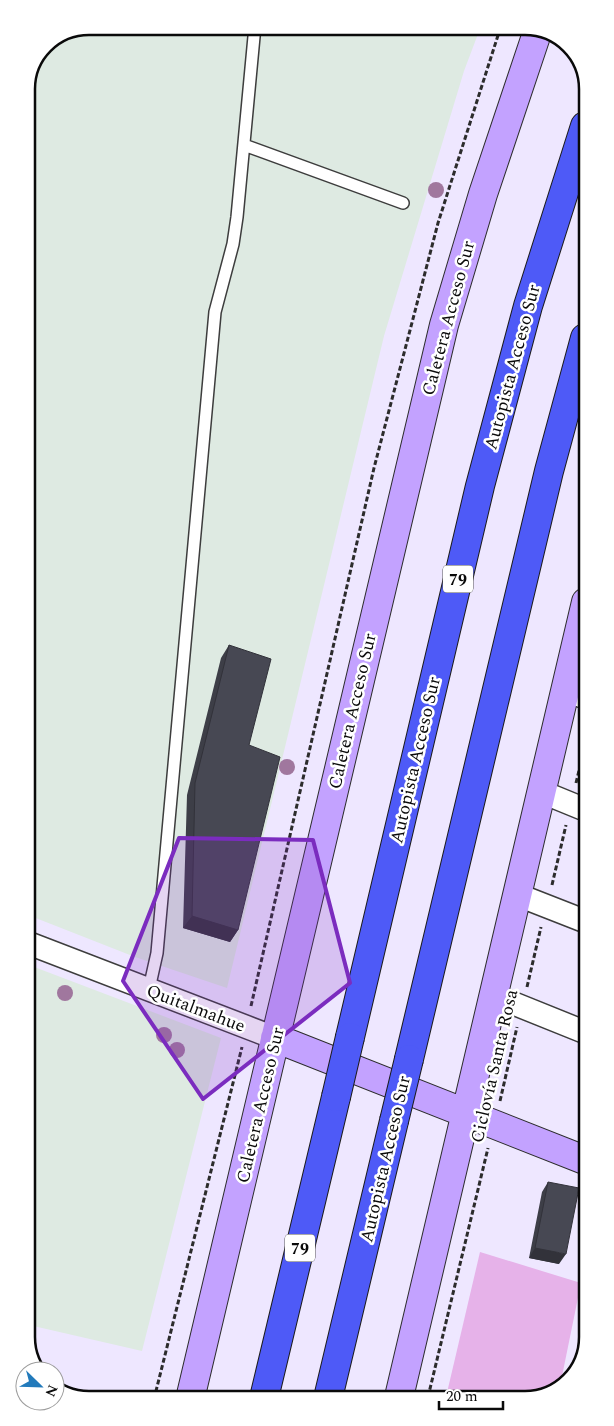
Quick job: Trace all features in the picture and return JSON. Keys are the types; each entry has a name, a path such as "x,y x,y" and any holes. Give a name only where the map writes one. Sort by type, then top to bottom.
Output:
{"highway":[{"name":"Autopista Acceso Sur","path":"266,1391 487,459 528,306 579,145"},
{"name":"Autopista Acceso Sur","path":"330,1391 522,579 579,361"}],"main road":[{"name":"Caletera Acceso Sur","path":"192,1391 444,324 483,194 536,36"},
{"path":"401,1391 542,792 576,694 579,666"},
{"name":"Quitalmahue","path":"275,1038 579,1158"}],"street":[{"path":"542,792 579,807"},
{"path":"518,895 579,919"},
{"name":"Quitalmahue","path":"35,946 275,1038"},
{"path":"495,996 579,1030"}],"lane":[{"path":"149,989 156,954 215,312 234,244 254,35"},
{"path":"244,145 403,203"}],"path":[{"path":"156,1391 247,1027 374,468 438,223 498,35"},
{"name":"Ciclovía Santa Rosa","path":"429,1391 546,906 579,807"}],"highlighted area":[{"path":"179,838 313,840 350,983 203,1099 123,981"}],"shaded area":[{"path":"89,35 478,35 464,71 384,336 227,988 135,957 35,918 35,86 37,75 46,56 59,44 79,36"},
{"path":"35,967 221,1038 142,1351 35,1326"},
{"path":"480,1252 579,1282 579,1293 562,1376 558,1380 532,1391 447,1391"}],"building":[{"path":"229,645 271,659 249,745 280,757 238,930 192,916 195,783"},
{"path":"548,1182 579,1188 566,1254 535,1248"}]}
